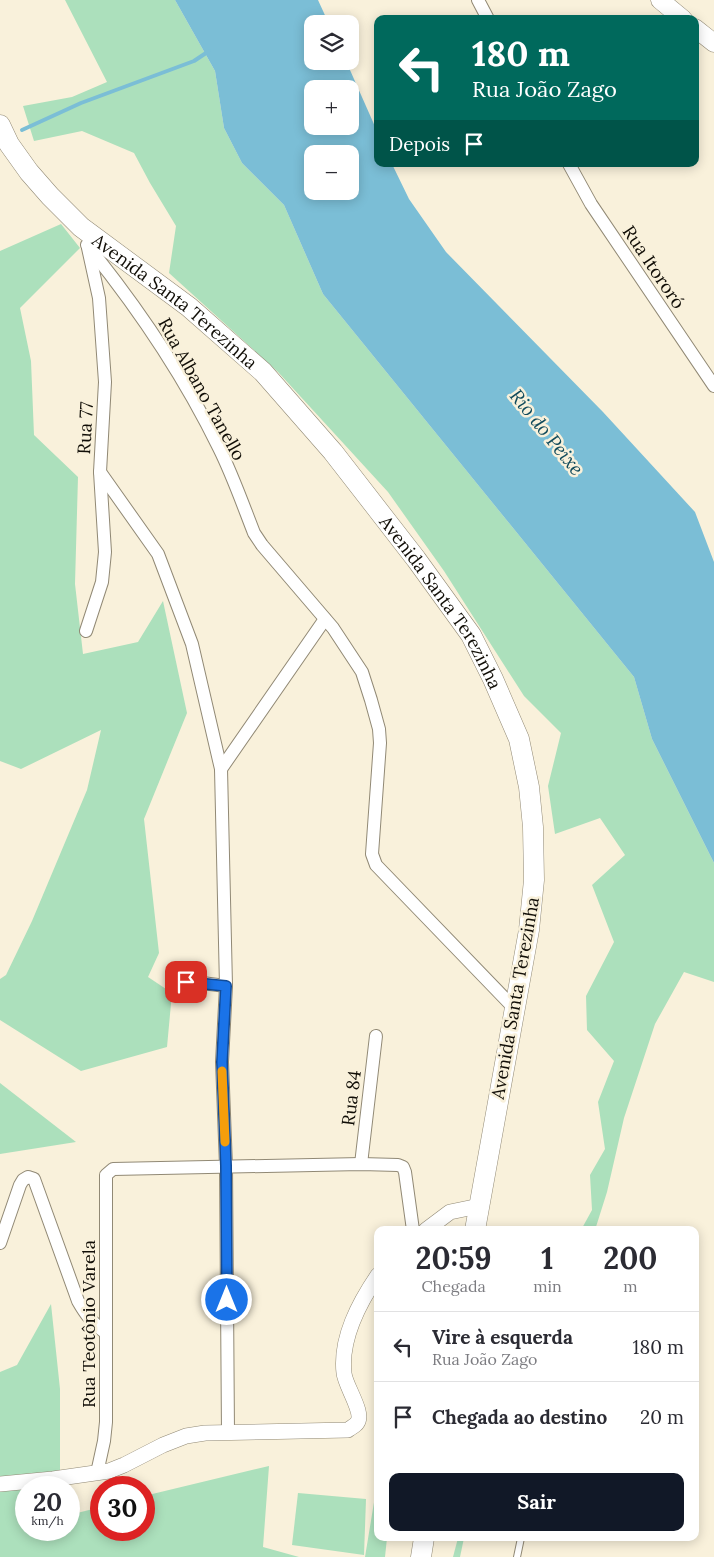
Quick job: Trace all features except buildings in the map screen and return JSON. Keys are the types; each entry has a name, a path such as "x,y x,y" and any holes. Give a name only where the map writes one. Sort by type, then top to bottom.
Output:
{"main road":[{"path":"660,0 678,15"},
{"path":"699,31 714,43"},
{"name":"Avenida Santa Terezinha","path":"0,125 9,144 29,172 84,236 189,307 263,372 333,452 416,559 471,636 493,679 519,739 529,787 533,827 534,880 529,930 476,1226"},
{"path":"421,1557 424,1541"}],"street":[{"path":"478,0 486,15"},
{"name":"Rua Itororó","path":"571,167 592,204 714,386"},
{"name":"Rua 77","path":"84,236 99,298 105,382 100,472 105,552 102,582 86,631"},
{"name":"Rua Albano Tanello","path":"84,236 162,347 220,450 254,533 325,619 362,672 372,700 379,729 380,743 372,854 376,865 514,1008"},
{"path":"100,472 158,554 192,644 221,769 226,986 222,1062 226,1166 228,1433"},
{"path":"221,769 325,619"},
{"path":"186,982 226,986"},
{"name":"Rua 84","path":"361,1164 376,1036"},
{"path":"226,1166 398,1165 403,1167 406,1172 413,1226"},
{"name":"Rua Teotônio Varela","path":"98,1473 106,1422 106,1175 113,1169 226,1166"},
{"path":"0,1243 22,1180 28,1177 34,1179 78,1301 88,1318 106,1332"},
{"path":"431,1226 450,1212 479,1206"},
{"path":"0,1484 98,1473 124,1465 163,1445 186,1436 348,1430 358,1423 360,1414 344,1379 343,1363 345,1348 358,1310 374,1282"}],"lane":[{"path":"517,1557 520,1541"}],"green space":[{"path":"65,0 175,0 215,71 224,128 242,163 284,205 323,294 634,677 652,739 714,863 714,982 684,972 655,1024 624,1118 607,1192 596,1226 583,1226 592,1210 590,1175 605,1149 598,1102 614,1061 587,1030 586,996 614,942 592,885 625,855 600,818 555,834 548,786 561,733 524,696 444,571 388,492 278,372 169,273 176,226 134,153 82,131 34,141 23,106 72,97 107,82"},
{"path":"61,224 80,248 20,308 31,361 34,435 78,477 75,584 83,654 138,642 163,601 187,713 144,819 159,953 148,977 172,993 167,1047 81,1071 0,1020 0,979 6,975 32,921 87,790 101,730 21,769 0,761 0,251"},
{"path":"0,1083 76,1142 0,1154"},
{"path":"51,1304 60,1389 60,1476 15,1476 15,1541 80,1541 80,1512 90,1510 90,1541 155,1541 155,1493 269,1466 263,1547 299,1557 0,1557 0,1372 17,1365"},
{"path":"298,1493 366,1499 364,1555 292,1545"},
{"path":"374,1502 374,1541 387,1541 385,1557 365,1557"},
{"path":"457,1541 463,1541 460,1557 453,1557"}],"water":[{"name":"Rio do Peixe","path":"175,0 318,0 325,15 304,15 304,70 350,70 354,80 304,80 304,135 359,135 359,90 374,124 374,167 393,167 409,199 446,252 603,412 695,512 714,562 714,863 652,739 634,677 323,294 284,205 242,163 224,128 215,71"}],"waterway":[{"path":"22,130 81,103 194,61 209,51"}],"slow traffic":[{"path":"222,1071 225,1142"}],"route":[{"path":"186,982 226,986 222,1062 226,1166 227,1300"}]}
